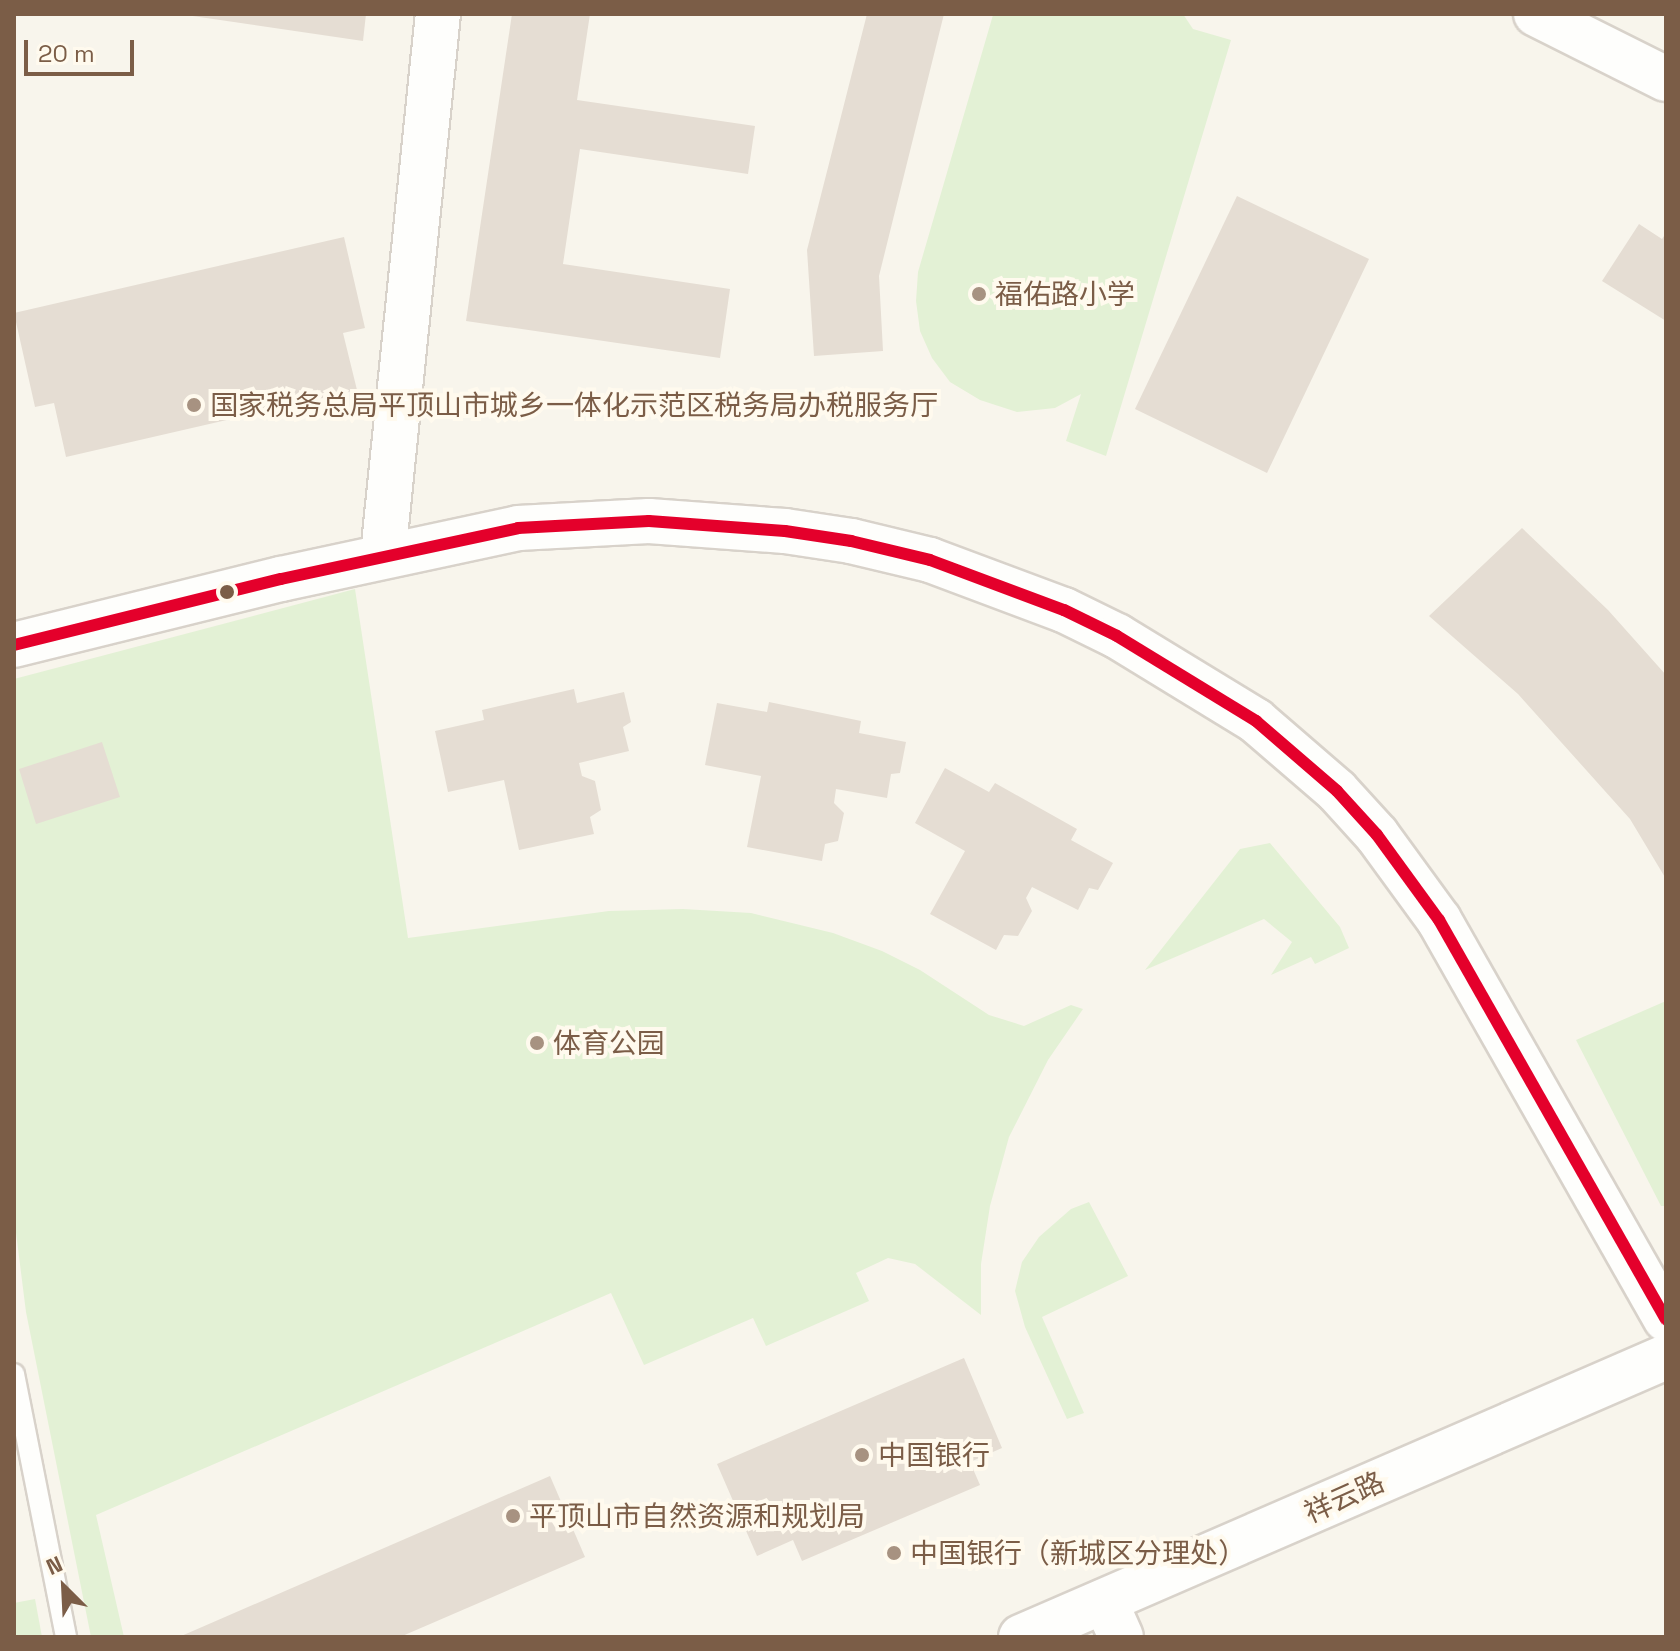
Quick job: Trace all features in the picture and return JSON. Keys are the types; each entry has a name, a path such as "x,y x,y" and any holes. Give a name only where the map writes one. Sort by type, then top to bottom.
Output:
{"street":[{"path":"383,555 438,14"},
{"path":"1541,15 1666,79"},
{"path":"14,645 383,555 518,528 649,521 812,535 930,560 1010,588 1117,636 1193,680 1256,721 1337,791 1410,876 1520,1059 1666,1319"},
{"name":"祥云路","path":"1021,1637 1113,1619 1666,1357"}],"lane":[{"path":"14,1374 66,1637"}],"green space":[{"path":"1183,14 1193,29 1231,40 1106,456 1066,441 1081,394 1055,408 1017,412 980,400 950,382 932,358 920,331 916,301 918,272 993,15"},
{"name":"体育公园","path":"355,589 408,938 609,911 683,909 751,913 833,933 882,951 920,970 989,1015 1024,1026 1071,1005 1083,1009 1048,1060 1009,1137 990,1206 981,1264 981,1315 915,1264 888,1258 856,1273 869,1301 766,1346 753,1318 644,1365 611,1293 96,1515 124,1637 91,1637 26,1312 14,1217 14,679"},
{"path":"1270,843 1340,927 1349,948 1315,964 1311,957 1271,975 1292,942 1264,919 1145,970 1240,849"},
{"path":"1666,1001 1666,1206 1661,1206 1576,1040"},
{"path":"1089,1202 1128,1276 1042,1317 1084,1413 1067,1419 1025,1327 1015,1291 1022,1262 1039,1237 1071,1209"},
{"path":"35,1599 42,1637 14,1637 14,1603"}],"building":[{"path":"179,14 366,14 363,41"},
{"path":"512,14 590,14 577,100 755,126 748,174 580,149 563,264 730,289 720,358 466,321"},
{"path":"867,14 944,14 879,276 883,351 814,356 807,250"},
{"path":"1237,196 1369,259 1267,473 1135,409"},
{"path":"1639,224 1662,239 1666,233 1666,321 1602,281"},
{"path":"344,237 365,328 343,333 357,390 66,457 54,403 35,407 14,313"},
{"path":"1522,528 1608,610 1666,675 1666,879 1630,819 1518,694 1429,616"},
{"path":"574,689 577,703 624,692 631,722 623,727 629,751 579,763 582,776 595,781 601,810 590,817 594,834 519,850 504,780 448,792 435,731 484,720 482,710"},
{"path":"769,702 861,721 859,733 906,742 900,773 891,774 887,798 836,789 834,803 844,813 838,841 825,844 822,861 747,847 761,776 705,765 717,703 767,712"},
{"path":"102,742 120,797 36,824 19,769"},
{"path":"945,768 989,792 995,783 1077,829 1071,840 1113,863 1098,890 1089,888 1078,910 1032,887 1026,898 1032,911 1018,936 1004,935 996,950 930,914 965,851 915,823"},
{"name":"中国银行","path":"964,1358 1002,1448 970,1462 980,1485 802,1561 793,1540 757,1556 717,1464"},
{"name":"平顶山市自然资源和规划局","path":"550,1476 585,1557 400,1637 179,1637"}],"transit line":[{"path":"14,645 281,579 518,528 649,521 785,531 851,541 930,560 1064,610 1117,636 1256,721 1337,791 1377,835 1439,920 1666,1319"}],"place":[{"name":"福佑路小学","path":"979,294"},
{"name":"国家税务总局平顶山市城乡一体化示范区税务局办税服务厅","path":"194,405"},
{"name":"体育公园","path":"537,1043"},
{"name":"中国银行","path":"862,1455"},
{"name":"平顶山市自然资源和规划局","path":"513,1516"},
{"name":"中国银行（新城区分理处）","path":"894,1553"}]}
